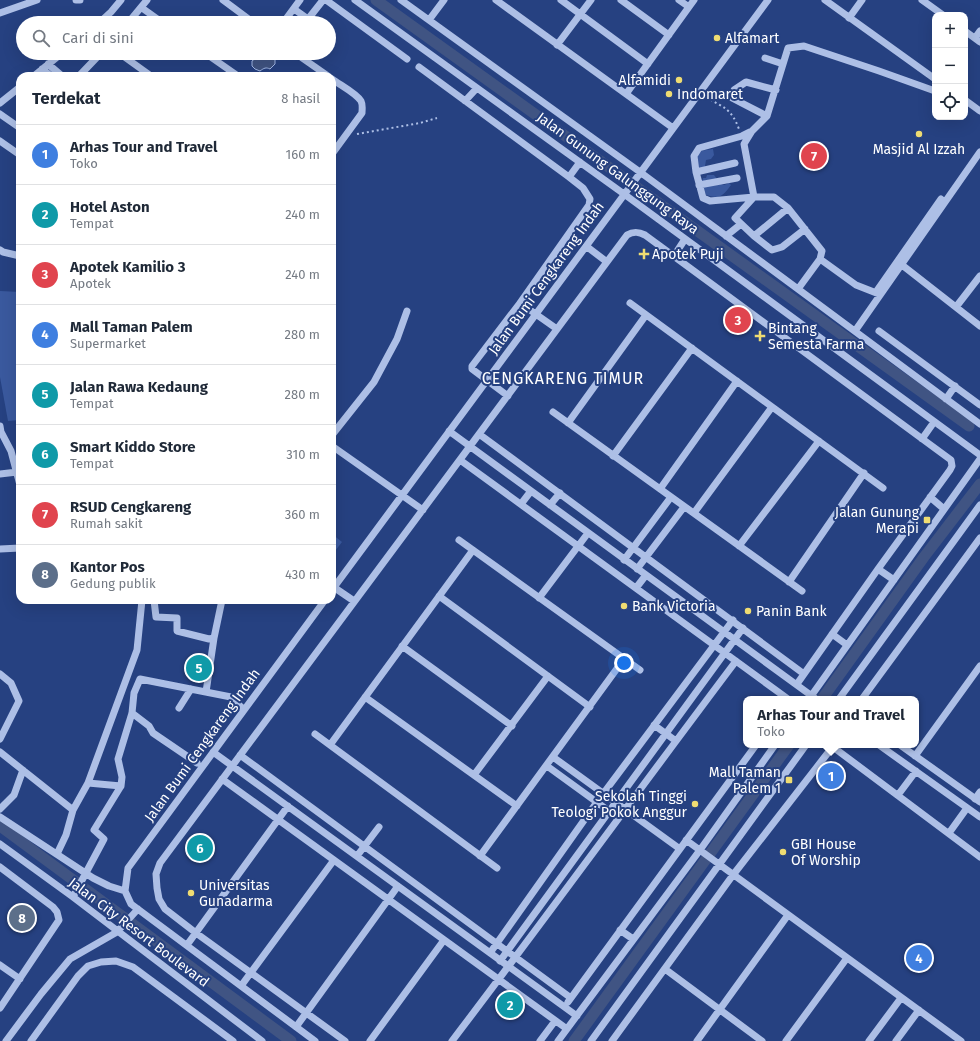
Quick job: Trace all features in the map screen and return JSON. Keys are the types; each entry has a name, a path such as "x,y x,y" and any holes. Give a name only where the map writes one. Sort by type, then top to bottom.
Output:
{"street":[{"path":"0,13 37,0"},
{"path":"108,16 121,0"},
{"path":"135,16 147,0"},
{"path":"223,0 245,16"},
{"path":"288,16 300,0"},
{"path":"311,16 324,0 407,59"},
{"name":"Jalan Gunung Galunggung Raya","path":"355,0 580,162 626,192 685,238 980,455"},
{"name":"Jalan Gunung Galunggung Raya","path":"401,0 726,236 980,424"},
{"path":"429,20 444,0"},
{"path":"496,0 673,128"},
{"path":"561,0 648,64"},
{"path":"557,45 591,0"},
{"path":"621,0 669,35"},
{"path":"680,0 689,7"},
{"path":"626,94 694,0"},
{"name":"Jalan Bumi Cengkareng Indah","path":"336,584 768,0"},
{"path":"825,0 932,77"},
{"path":"850,18 862,0"},
{"path":"922,0 939,12"},
{"path":"142,8 153,16"},
{"path":"294,8 302,16"},
{"path":"968,33 978,40 980,31"},
{"path":"754,197 744,144 752,131 767,116 788,48 804,46 932,90"},
{"path":"765,58 783,64"},
{"path":"39,72 54,60"},
{"path":"83,72 94,60"},
{"path":"129,60 145,72"},
{"path":"216,60 232,72"},
{"path":"305,60 322,72"},
{"path":"45,67 48,72"},
{"path":"45,67 54,72"},
{"path":"419,67 569,177 583,188 590,199 589,205 520,303 472,366 472,369 508,396"},
{"path":"336,82 356,96 361,101 362,105 362,113 344,137 336,144"},
{"path":"767,116 732,98 734,90 746,82 776,90"},
{"path":"466,101 477,88"},
{"path":"0,103 16,90"},
{"path":"968,103 979,109"},
{"path":"0,114 16,125"},
{"path":"752,131 742,136 698,148 694,156 699,185 703,198 710,201 754,197 774,197 788,208 822,251 820,259 798,289"},
{"path":"0,141 16,152"},
{"path":"878,293 902,265 980,152"},
{"path":"569,177 580,162"},
{"path":"696,172 735,163"},
{"path":"699,185 738,178"},
{"path":"754,197 736,218 754,236 772,250 782,247 805,229"},
{"path":"855,331 878,293 941,199"},
{"path":"754,236 788,208"},
{"path":"726,236 741,224"},
{"path":"346,1041 165,909 159,899 156,874 160,863 627,235 636,232 645,235 951,460 952,466 930,498 878,568 797,684"},
{"path":"674,256 685,238"},
{"path":"586,246 607,262"},
{"path":"0,250 16,255"},
{"path":"820,259 856,285 878,293"},
{"path":"902,265 980,326"},
{"path":"956,307 980,276"},
{"path":"520,303 557,329"},
{"path":"630,303 883,488"},
{"path":"336,430 374,382 397,339 407,311"},
{"path":"568,423 646,315"},
{"path":"879,331 980,405"},
{"path":"614,456 692,348"},
{"path":"660,490 737,381"},
{"path":"946,399 955,386"},
{"path":"694,513 772,407"},
{"path":"553,412 802,591"},
{"path":"922,439 934,422"},
{"path":"0,430 11,451 16,468"},
{"path":"449,431 624,560 797,684 811,696"},
{"path":"479,434 733,620 804,674"},
{"path":"739,546 819,441"},
{"path":"336,449 423,510"},
{"path":"814,696 847,645 980,459"},
{"path":"460,460 784,696"},
{"path":"0,474 16,472"},
{"path":"789,582 864,473"},
{"path":"521,504 531,490"},
{"path":"550,505 560,493"},
{"path":"624,560 671,497"},
{"path":"930,498 944,508"},
{"path":"841,696 980,504"},
{"path":"637,569 684,507"},
{"path":"539,598 588,533"},
{"path":"864,696 980,538"},
{"path":"459,540 624,660 640,670"},
{"path":"0,549 16,548"},
{"path":"330,745 473,550"},
{"path":"878,568 894,580"},
{"path":"636,588 646,575"},
{"path":"336,590 354,601"},
{"path":"439,596 590,706"},
{"path":"57,854 66,835 73,810 88,783 137,650 142,604"},
{"path":"154,604 156,617 177,618 177,631 214,638"},
{"path":"206,692 214,638 221,604"},
{"name":"Jalan Bumi Cengkareng Indah","path":"126,891 128,868 322,604"},
{"path":"490,953 597,802 733,620"},
{"path":"500,961 743,628"},
{"path":"832,634 847,645"},
{"path":"402,646 512,726"},
{"path":"480,856 624,660"},
{"path":"452,1041 516,958 736,661"},
{"path":"915,756 980,666"},
{"path":"0,674 11,683 20,701 0,738"},
{"path":"474,776 548,676"},
{"path":"74,896 104,839 94,830 121,786 122,777 118,759 132,713 134,693 140,679 231,697 238,702 244,710"},
{"path":"179,708 191,689"},
{"path":"365,697 516,806"},
{"path":"132,713 149,726 153,733 197,764"},
{"path":"654,725 676,741"},
{"path":"315,734 498,868"},
{"path":"565,1007 754,748"},
{"path":"558,1041 633,939 702,851 773,748"},
{"path":"592,1041 717,862 804,748"},
{"path":"612,1041 733,875 832,748"},
{"path":"837,748 980,857"},
{"path":"883,748 980,817"},
{"path":"904,748 978,801 980,792"},
{"path":"0,752 73,810"},
{"path":"213,752 576,1016"},
{"path":"240,755 571,998"},
{"path":"553,757 680,849"},
{"path":"547,766 609,811"},
{"path":"0,809 14,795 23,770"},
{"path":"898,795 916,771"},
{"path":"222,779 566,1029"},
{"path":"88,783 121,786"},
{"path":"187,946 288,806"},
{"path":"303,817 311,807"},
{"path":"949,833 967,808"},
{"path":"0,816 57,854 84,877 126,891 131,904 138,909 117,932 70,959 41,994 6,1041"},
{"path":"357,856 379,827"},
{"path":"686,840 961,1041"},
{"name":"Jalan City Resort Boulevard","path":"0,844 74,896 117,932 262,1041"},
{"path":"241,986 334,860"},
{"path":"0,867 53,907 57,912 59,920 0,1008"},
{"path":"296,1027 398,886"},
{"path":"420,902 427,892"},
{"name":"Jalan City Resort Boulevard","path":"138,909 315,1041"},
{"path":"697,1041 788,915"},
{"path":"620,930 633,939"},
{"path":"370,1041 444,940"},
{"path":"786,1041 847,958"},
{"path":"31,1041 78,976 88,966 101,962 116,962 133,967 233,1041"},
{"path":"0,965 20,979"},
{"path":"665,969 762,1041"},
{"path":"870,1041 901,998"},
{"path":"896,1041 919,1010"},
{"path":"540,1041 555,1021"}],"path":[{"path":"699,92 721,105 732,115 742,136"},
{"path":"344,137 420,123 437,118"}],"shaded area":[{"path":"275,60 275,64 270,69 265,68 260,71 252,66 252,61"},
{"path":"713,149 714,155 711,159 706,160 704,172 696,166 696,157 700,151"},
{"path":"707,175 714,175 721,184 724,185 729,183 731,185 718,197 706,195 702,182 703,178 706,178"},
{"path":"0,291 16,292 16,420 8,421 0,377"},
{"path":"336,537 342,542 336,550"}],"waterway":[{"path":"376,0 969,426"},
{"path":"824,696 924,557 980,484"},
{"path":"574,1041 787,748"},
{"path":"0,826 291,1041"}],"place":[{"name":"Alfamart","path":"717,38"},
{"name":"Alfamidi","path":"679,80"},
{"name":"Indomaret","path":"669,94"},
{"name":"Masjid Al Izzah","path":"919,134"},
{"name":"RSUD Cengkareng","path":"814,156"},
{"name":"Apotek Puji","path":"644,254"},
{"name":"Apotek Kamilio 3","path":"738,320"},
{"name":"Bintang Semesta Farma","path":"760,336"},
{"name":"Jalan Gunung Merapi","path":"927,520"},
{"name":"Bank Victoria","path":"624,606"},
{"name":"Panin Bank","path":"748,611"},
{"name":"Jalan Rawa Kedaung","path":"199,668"},
{"name":"Arhas Tour and Travel","path":"831,776"},
{"name":"Mall Taman Palem 1","path":"789,780"},
{"name":"Sekolah Tinggi Teologi Pokok Anggur","path":"695,804"},
{"name":"Smart Kiddo Store","path":"200,848"},
{"name":"GBI House Of Worship","path":"783,852"},
{"name":"Universitas Gunadarma","path":"191,893"},
{"name":"Kantor Pos","path":"22,918"},
{"name":"Mall Taman Palem","path":"919,958"},
{"name":"Hotel Aston","path":"510,1005"}],"district":[{"name":"CENGKARENG TIMUR","path":"563,378"}]}
